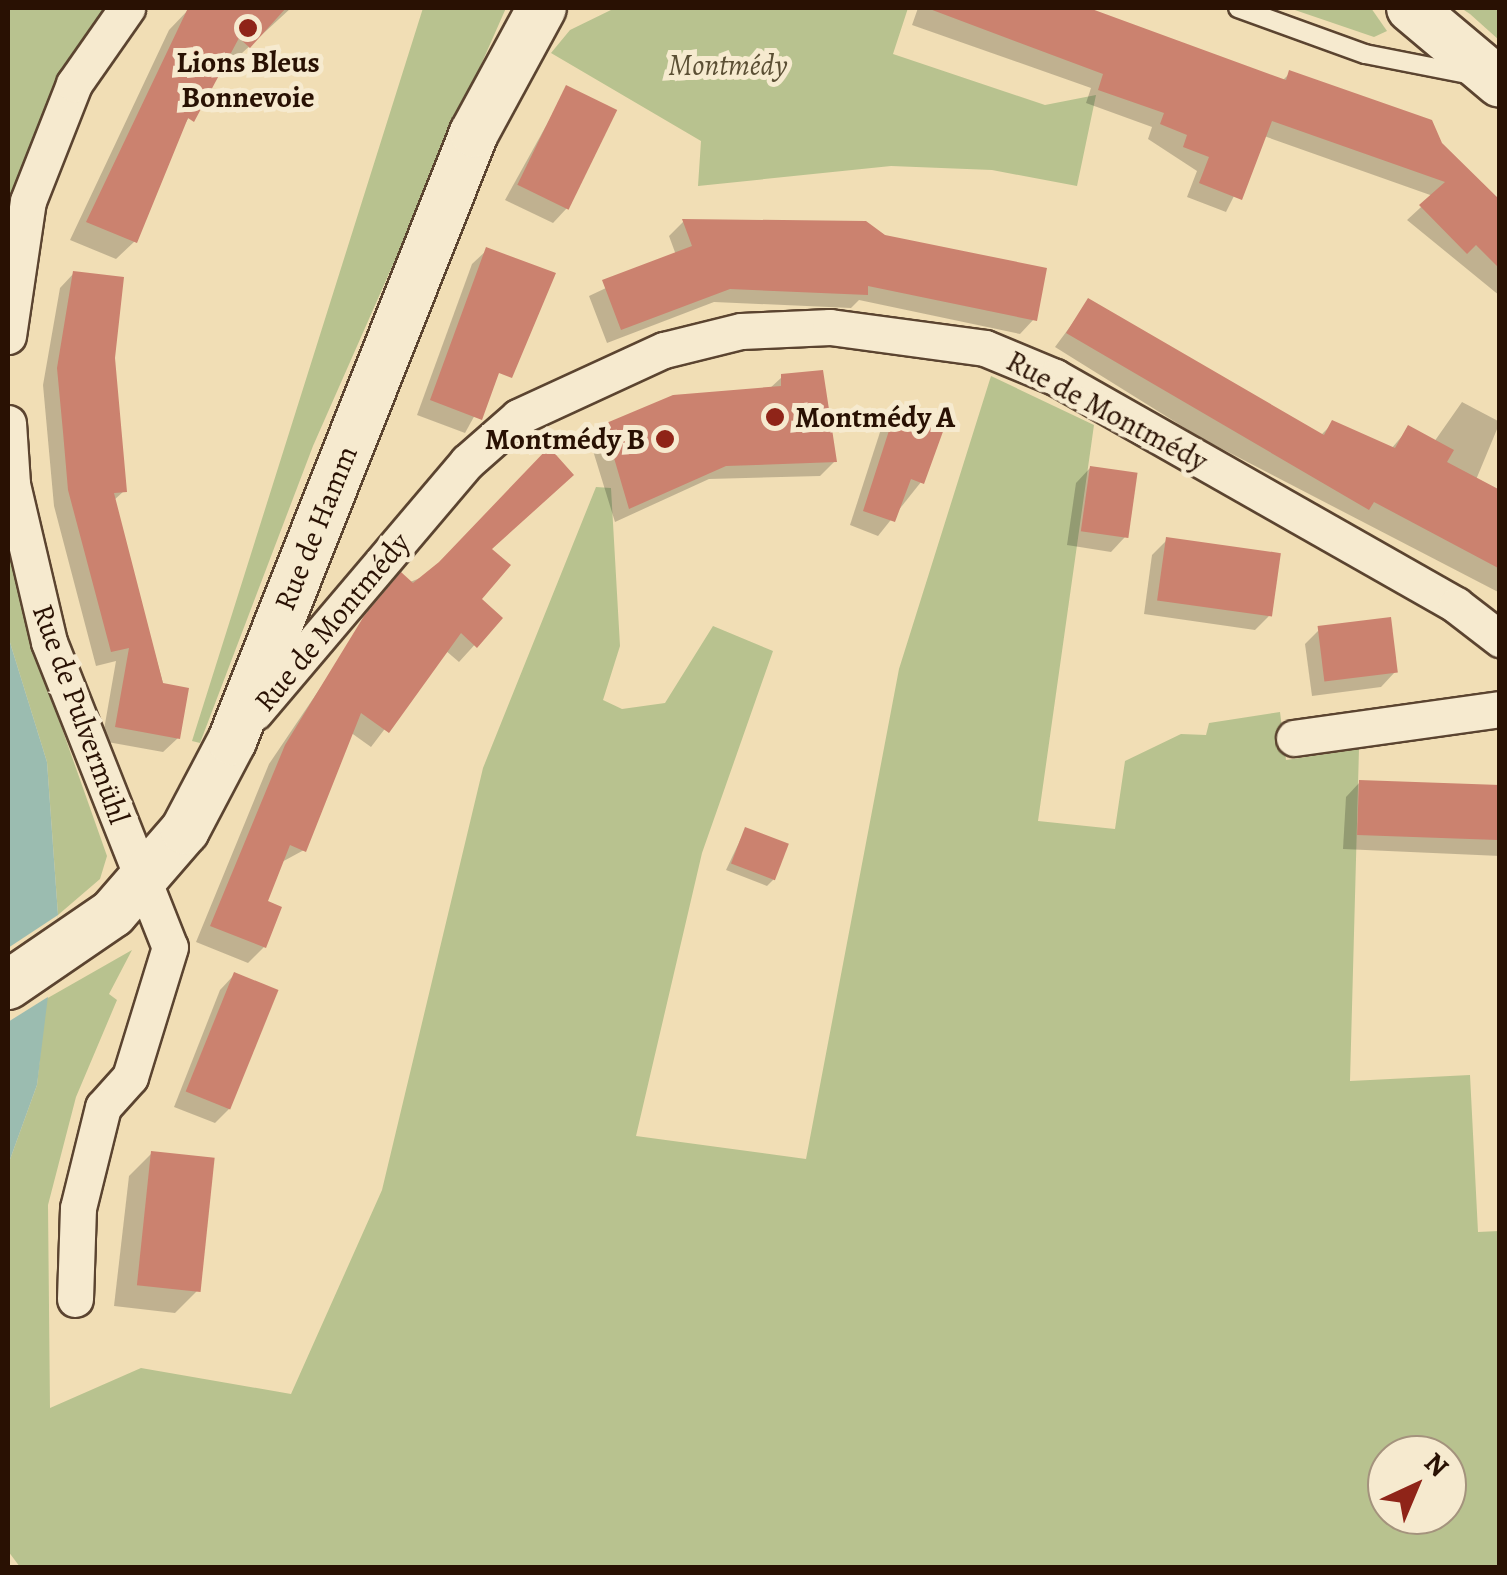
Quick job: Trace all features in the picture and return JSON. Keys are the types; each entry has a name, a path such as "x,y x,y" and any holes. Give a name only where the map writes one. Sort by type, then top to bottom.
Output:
{"main road":[{"name":"Rue de Hamm","path":"8,985 75,943 143,884 185,830 232,741 474,133 542,8"},
{"path":"1411,8 1497,81"}],"street":[{"path":"8,336 28,202 74,84 127,8"},
{"name":"Rue de Montmédy","path":"232,741 467,462 518,418 664,350 740,330 920,336 1020,362 1456,605 1500,639"},
{"name":"Rue de Pulvermühl","path":"8,423 12,484 49,642 143,884 170,965 130,1077 104,1107 78,1208 74,1299"},
{"path":"1294,738 1500,709"}],"lane":[{"path":"1238,8 1366,54 1497,81"}],"green space":[{"path":"8,8 108,8 8,243"},
{"path":"423,8 506,8 313,446 200,743 192,741"},
{"name":"Montmédy","path":"615,8 908,8 893,54 1045,105 1096,95 1077,186 992,170 891,166 698,186 701,141 551,53 570,30"},
{"path":"1289,8 1371,8 1387,31 1374,37"},
{"path":"1461,8 1499,8 1499,40 1470,14"},
{"path":"991,376 1094,425 1038,821 1115,829 1125,761 1181,734 1206,735 1209,723 1280,712 1286,760 1359,749 1350,1081 1470,1075 1478,1232 1499,1231 1499,1567 20,1567 8,1551 8,1165 37,1085 46,999 132,950 109,994 117,1000 76,1097 48,1205 50,1408 141,1368 291,1394 382,1190 483,768 596,487 611,488 620,646 603,700 622,709 665,703 713,626 773,651 702,853 636,1136 806,1159 899,669"},
{"path":"8,533 35,652 107,856 100,879 58,915 47,762 8,636"}],"water":[{"path":"8,636 47,762 58,915 37,1085 8,1165"}],"pier":[{"path":"58,915 51,995 8,1022 8,948"}],"building":[{"path":"188,8 286,8 250,48 239,38 194,122 188,118 137,243 86,222"},
{"path":"927,8 1089,8 1286,80 1289,70 1432,120 1442,143 1500,200 1500,269 1476,245 1467,254 1419,205 1445,182 1272,121 1242,200 1199,183 1209,157 1183,147 1187,135 1160,124 1164,113 1098,90 1103,74"},
{"path":"566,85 617,110 569,210 517,185"},
{"path":"682,219 866,221 885,235 1047,268 1037,321 868,286 868,295 730,289 621,330 602,280 692,246"},
{"path":"486,247 556,273 512,378 499,373 482,420 430,400"},
{"path":"73,271 124,277 115,358 127,492 114,493 163,683 189,688 180,739 115,727 129,648 111,652 68,490 57,368"},
{"path":"1088,298 1324,435 1332,420 1395,448 1408,425 1454,450 1447,462 1500,490 1500,569 1374,502 1369,510 1066,333"},
{"path":"823,370 837,462 726,466 629,509 604,424 673,395 781,386 781,374"},
{"path":"895,412 945,426 924,484 911,479 895,522 863,511"},
{"path":"549,447 574,475 492,549 511,565 482,599 503,618 477,648 461,633 389,733 361,713 306,852 290,845 268,901 282,907 266,948 210,926 285,745 364,616 401,572 413,583 439,562"},
{"path":"1090,466 1138,473 1128,538 1081,531"},
{"path":"1166,537 1281,553 1272,617 1157,600"},
{"path":"1391,617 1398,673 1324,682 1318,626"},
{"path":"1359,780 1500,785 1498,840 1357,835"},
{"path":"745,827 789,844 775,880 731,863"},
{"path":"234,972 279,990 230,1110 186,1092"},
{"path":"151,1151 215,1158 201,1292 137,1285"}],"place":[{"name":"Lions Bleus Bonnevoie","path":"248,28"},
{"name":"Montmédy A","path":"775,417"},
{"name":"Montmédy B","path":"665,439"}]}
